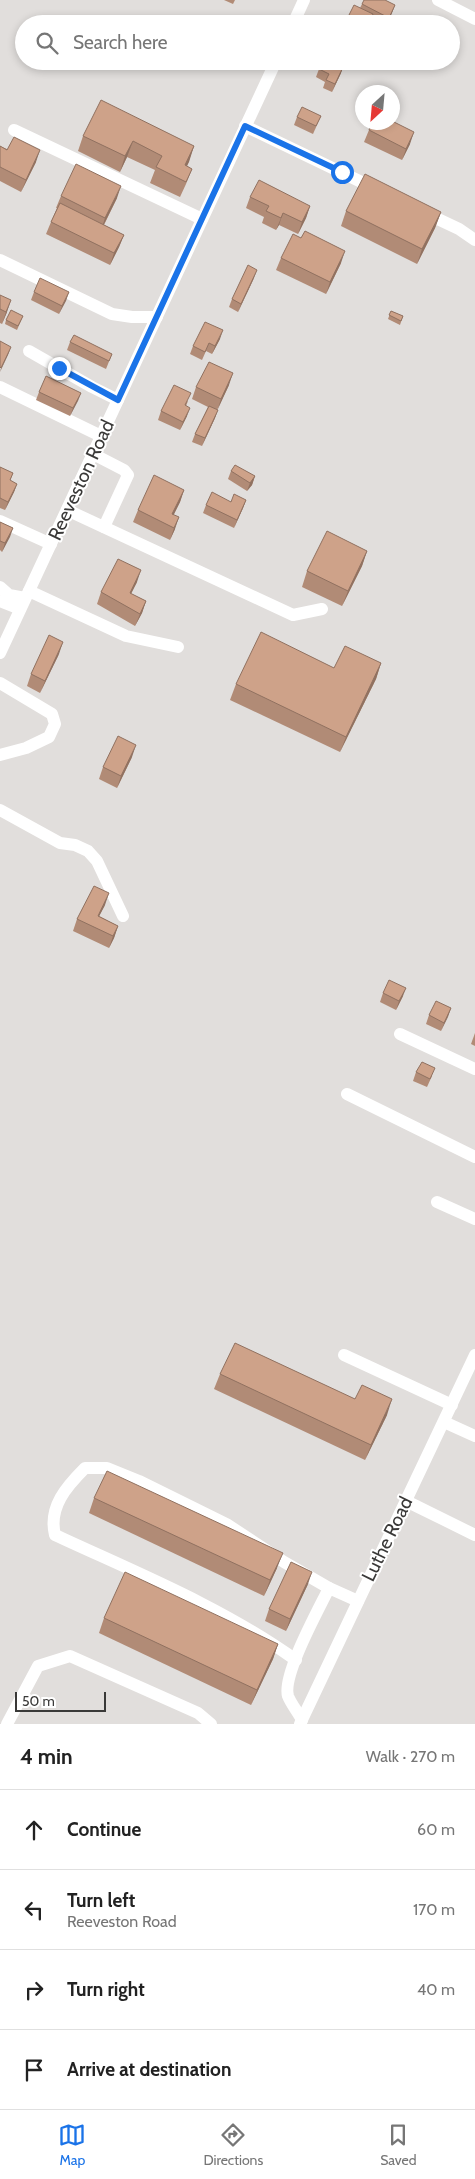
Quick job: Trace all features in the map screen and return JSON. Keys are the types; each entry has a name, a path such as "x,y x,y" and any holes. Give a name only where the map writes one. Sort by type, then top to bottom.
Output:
{"street":[{"path":"297,15 304,0"},
{"path":"438,0 475,19"},
{"name":"Reeveston Road","path":"0,653 4,635 25,599 272,70"},
{"path":"245,126 386,194"},
{"path":"14,130 202,219"},
{"path":"413,207 459,229 475,240"},
{"path":"0,260 112,314 132,317 157,317"},
{"path":"29,351 92,388 118,400"},
{"path":"0,387 102,436"},
{"path":"93,454 124,470 128,475 104,528"},
{"path":"67,510 292,615 322,609"},
{"path":"0,521 51,544"},
{"path":"0,587 9,595 25,599 126,636 178,647"},
{"path":"0,601 25,599"},
{"path":"0,683 52,714 55,724 49,737 26,748 0,755"},
{"path":"0,810 60,843 74,845 88,851 97,861 122,916"},
{"path":"400,1034 475,1069"},
{"path":"347,1094 475,1157"},
{"path":"437,1202 475,1219"},
{"path":"344,1355 452,1405"},
{"name":"Luthe Road","path":"301,1722 475,1355"},
{"path":"444,1422 475,1436"},
{"path":"296,1660 258,1633 208,1606 55,1535 52,1524 63,1490 85,1468 107,1468 139,1480 228,1525 284,1562 329,1588 358,1601"},
{"path":"406,1501 475,1535"},
{"path":"301,1722 288,1695 290,1674 329,1588"},
{"path":"7,1724 38,1666 70,1656 198,1713 210,1724"}],"building":[{"path":"364,0 385,0 395,5 390,15 383,15 362,4"},
{"path":"354,5 373,14 373,15 349,15"},
{"path":"321,70 342,70 335,84 326,80 329,74"},
{"path":"101,100 194,146 185,165 192,169 186,182 156,167 162,156 133,141 125,156 83,136"},
{"path":"302,107 321,116 316,126 297,117"},
{"path":"400,125 414,132 406,149 369,130 400,130"},
{"path":"14,137 40,150 26,180 0,167 0,146 7,150"},
{"path":"76,164 121,186 105,218 61,196"},
{"path":"365,174 441,212 422,249 346,211"},
{"path":"259,180 310,206 302,222 283,213 281,218 266,211 269,206 250,197"},
{"path":"60,203 124,235 114,253 51,222"},
{"path":"305,231 345,251 330,282 281,258 293,234 301,238"},
{"path":"248,265 257,270 241,304 232,299"},
{"path":"40,278 69,292 62,306 34,292"},
{"path":"0,295 11,300 6,312 0,309"},
{"path":"11,310 23,316 18,326 6,320"},
{"path":"391,311 403,316 401,321 389,315"},
{"path":"205,322 223,330 215,346 209,343 205,352 193,346"},
{"path":"74,335 112,354 109,361 70,342"},
{"path":"0,341 11,347 1,368 0,367"},
{"path":"209,362 233,373 221,399 196,387"},
{"path":"46,376 81,393 73,408 39,392"},
{"path":"174,385 191,393 185,405 190,408 183,422 161,411"},
{"path":"209,406 218,410 205,438 195,434"},
{"path":"235,465 255,476 250,483 231,471"},
{"path":"0,467 13,473 10,480 17,484 8,502 0,498"},
{"path":"154,475 184,490 172,514 179,517 174,528 138,510"},
{"path":"212,492 231,502 234,494 246,500 237,520 206,505"},
{"path":"0,522 13,528 5,543 0,541"},
{"path":"327,531 367,551 348,591 307,571"},
{"path":"118,559 141,570 130,593 146,601 140,614 101,592"},
{"path":"261,632 334,668 345,646 381,663 346,737 236,684"},
{"path":"49,635 63,642 45,681 31,674"},
{"path":"118,736 136,745 121,776 103,767"},
{"path":"94,886 109,893 98,916 118,926 113,936 77,919"},
{"path":"389,980 406,988 399,1001 383,993"},
{"path":"436,1001 451,1008 444,1023 429,1015"},
{"path":"422,1062 435,1068 430,1079 416,1072"},
{"path":"235,1343 355,1399 362,1385 392,1399 371,1445 220,1374"},
{"path":"107,1471 283,1553 270,1580 94,1498"},
{"path":"291,1562 312,1572 290,1619 269,1609"},
{"path":"125,1572 278,1644 257,1690 104,1618"}],"route":[{"path":"59,368 92,388 118,400 245,126 342,172"}]}
